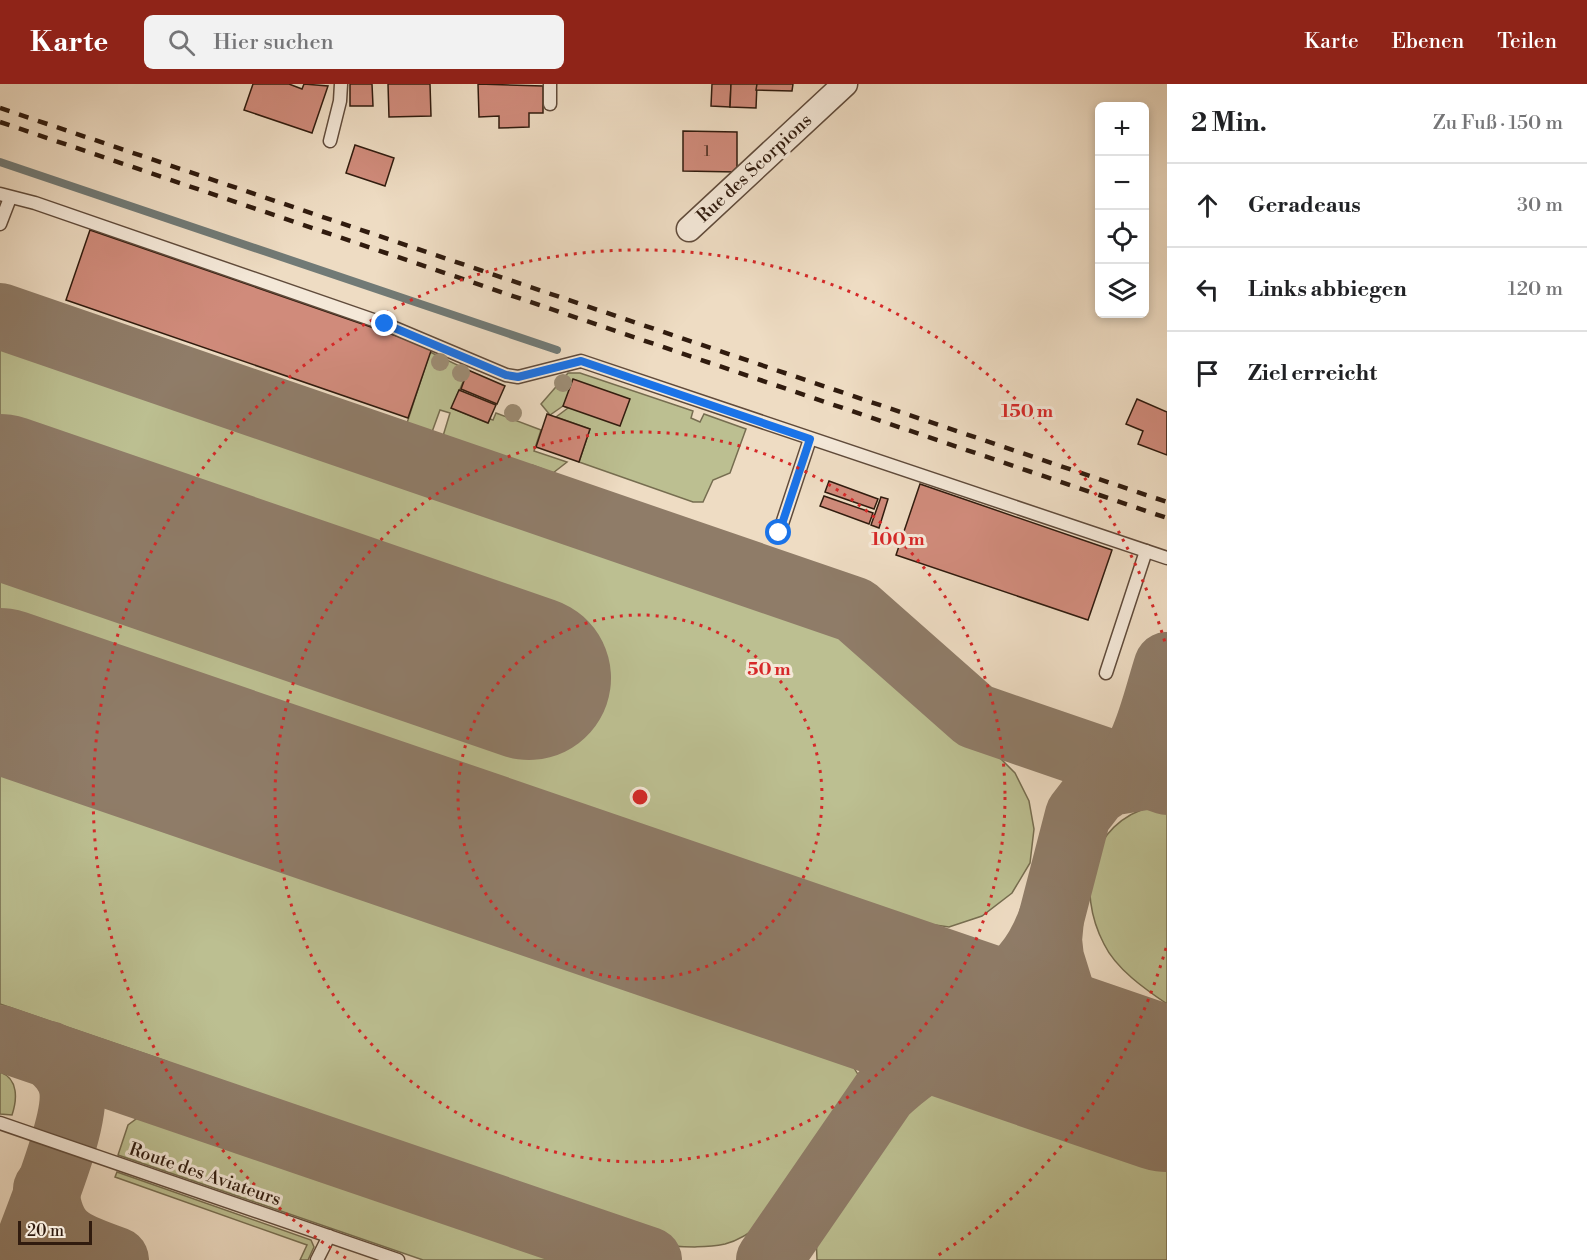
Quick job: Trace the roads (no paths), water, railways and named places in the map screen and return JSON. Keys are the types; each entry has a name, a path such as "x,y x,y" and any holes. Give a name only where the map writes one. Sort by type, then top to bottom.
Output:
{"street":[{"name":"Rue des Scorpions","path":"689,229 845,84"}],"lane":[{"path":"330,141 341,84"},
{"path":"550,84 550,104"},
{"path":"0,224 5,196 35,203 385,324 506,375 518,377 581,361 1167,558"},
{"path":"779,533 810,439"},
{"path":"1106,673 1146,551"},
{"name":"Route des Aviateurs","path":"0,1123 398,1260"},
{"path":"317,1260 329,1236"}],"waterway":[{"path":"0,162 557,350"}],"railway":[{"path":"0,108 1167,502"},
{"path":"0,122 1167,518"}]}
